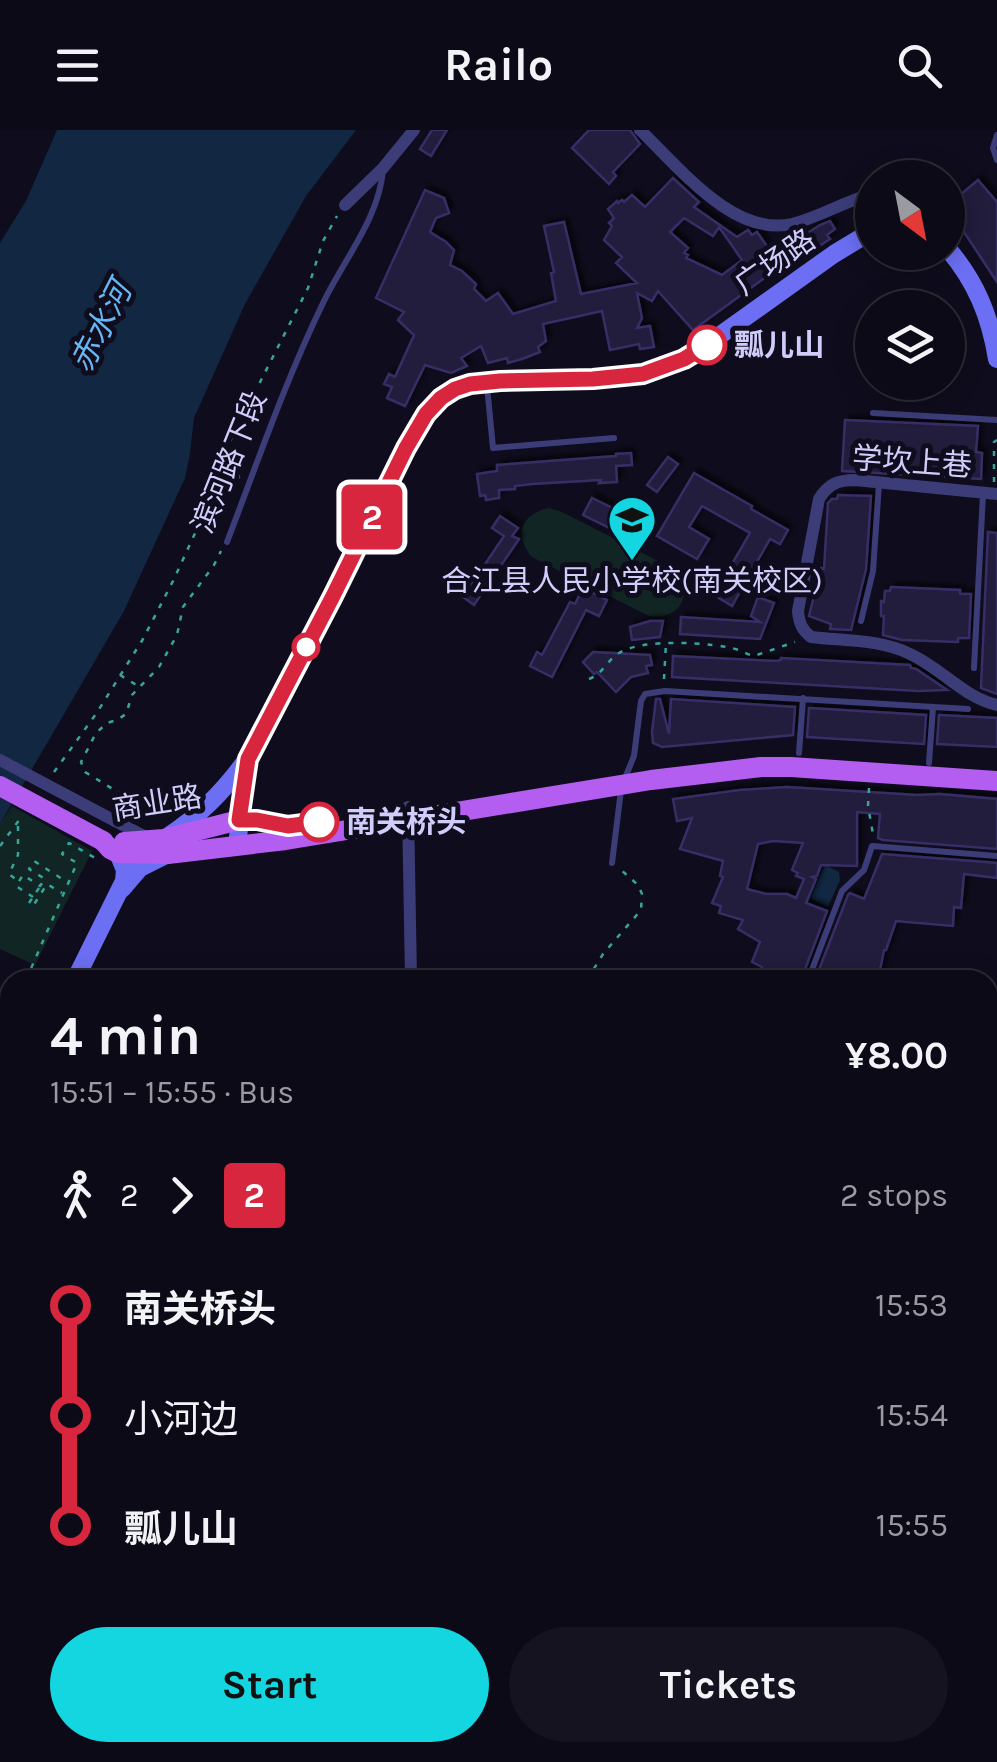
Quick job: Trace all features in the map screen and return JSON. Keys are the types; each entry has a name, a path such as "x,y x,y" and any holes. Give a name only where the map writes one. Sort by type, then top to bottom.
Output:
{"main road":[{"name":"广场路","path":"237,846 248,759 406,448 426,414 441,398 455,389 486,383 593,379 662,368 705,346 855,241"},
{"path":"965,270 986,309 997,360"},
{"name":"商业路","path":"109,846 135,842 237,846 286,840 409,813 758,754 799,753 997,769"},
{"path":"118,893 162,844 206,809 248,759"},
{"name":"商业路","path":"626,777 791,766 997,781"},
{"path":"0,786 109,846 125,875 81,970"},
{"name":"商业路","path":"162,844 239,820 294,826 409,813"}],"street":[{"name":"滨河路下段","path":"384,168 414,130"},
{"path":"640,130 702,190 736,215 753,222 766,226 790,224 855,201"},
{"path":"346,204 384,168"},
{"name":"学坎上巷","path":"811,637 798,621 798,612 819,499 834,482 855,480 991,494"},
{"path":"811,637 894,647 930,665 971,695 997,705"},
{"path":"0,760 162,844"},
{"path":"409,813 411,970"}],"lane":[{"path":"997,136 993,148 997,160"},
{"name":"滨河路下段","path":"227,542 264,438 324,301 377,203 384,168"},
{"path":"486,383 493,448 614,438"},
{"path":"872,414 997,420"},
{"path":"861,621 873,572 878,482"},
{"path":"974,668 991,494"},
{"path":"612,863 644,694 665,691 968,710"},
{"path":"799,753 804,698"},
{"path":"930,763 933,708"},
{"path":"812,970 842,890 864,870 872,846 997,856"}],"path":[{"path":"46,783 143,639 209,503 227,448 308,288 331,225 346,204"},
{"path":"991,494 997,440"},
{"path":"227,448 245,494"},
{"name":"滨河路下段","path":"118,823 134,802 84,772 81,762 96,733 106,722 126,714 132,695 173,646 184,607 227,542"},
{"path":"589,679 618,653 650,643 739,650 754,656 811,637"},
{"path":"664,683 666,643"},
{"path":"120,674 139,687"},
{"path":"869,792 872,846"},
{"path":"0,846 27,809"},
{"path":"18,822 18,855 9,874 19,881"},
{"path":"30,970 77,863 62,854 69,843 98,860 109,846"},
{"path":"64,894 47,884 33,906 29,903 45,878 30,868 34,861 68,883"},
{"path":"593,970 641,910 638,885 612,863"},
{"path":"33,897 16,886 19,881 23,875 40,886"}],"green space":[{"path":"549,508 674,569 684,595 677,609 649,616 532,557 523,541 523,526 532,515"},
{"path":"12,806 92,851 35,965 0,949 0,824"}],"water":[{"name":"赤水河","path":"57,130 356,130 306,196 245,304 194,418 185,478 124,611 0,824 0,243 26,201"},
{"path":"825,865 839,872 840,880 828,907 810,898"}],"building":[{"path":"432,130 447,130 431,156 420,149"},
{"path":"589,130 630,130 640,144 613,172 616,176 609,184 572,148"},
{"path":"673,178 699,202 694,207 737,237 748,230 752,235 757,232 773,255 820,225 830,221 835,229 827,235 830,239 772,277 770,274 693,330 658,291 652,301 637,293 642,318 637,328 650,326 654,347 640,349 639,344 610,350 602,311 543,324 546,341 538,347 540,352 522,359 488,363 481,346 461,358 467,366 451,373 425,365 405,406 387,398 392,387 384,384 389,374 395,377 414,335 398,320 404,312 376,298 425,190 444,198 449,213 436,218 430,232 454,250 450,265 476,284 474,289 486,301 498,293 513,314 556,301 544,226 564,222 581,294 637,283 616,263 622,257 604,240 614,218 608,209 617,201 624,202 632,195 645,207","holes":["684,218 713,236 719,227 742,260 722,275 686,258 688,248 670,232"]},
{"path":"978,180 997,202 997,282 965,234 965,191"},
{"path":"845,420 978,426 976,452 982,453 981,479 842,471"},
{"path":"631,453 632,465 616,466 617,482 532,484 499,490 499,498 486,500 485,495 480,496 477,474 497,471 497,465"},
{"path":"668,457 678,464 657,492 647,485"},
{"path":"694,473 788,530 780,544 770,539 732,606 714,595 750,533 702,506 689,527 709,539 697,559 657,536"},
{"path":"838,495 871,496 866,569 851,630 830,629 831,624 809,616 821,568 824,569 828,503"},
{"path":"592,498 633,518 624,535 583,515"},
{"path":"500,516 518,528 512,536 519,539 474,605 463,597 504,536 492,528"},
{"path":"988,532 997,533 997,694 981,688"},
{"path":"891,587 960,590 960,594 971,594 969,638 958,638 958,642 902,640 883,635 881,601 884,602 885,591"},
{"path":"583,588 607,600 599,616 586,610 552,677 530,666 537,652 542,655 570,602 575,604"},
{"path":"758,597 774,603 760,639 680,634 681,617 760,622 751,616"},
{"path":"663,621 660,637 632,640 630,627"},
{"path":"593,652 650,655 652,665 646,666 648,673 631,677 616,692 583,662"},
{"path":"673,656 910,665 947,690 672,677"},
{"path":"656,699 660,699 669,734 671,699 795,707 793,735 662,747 653,743"},
{"path":"809,708 926,715 924,744 807,737"},
{"path":"939,715 997,718 997,747 937,744"},
{"path":"787,787 997,799 997,849 883,840 878,838 880,814 857,812 857,866 821,865 817,876 812,877 816,879 806,903 827,911 805,970 761,970 762,967 752,962 760,942 738,929 743,920 719,913 721,906 712,903 723,877 723,861 680,849 692,818 677,821 673,799","holes":["803,843 792,870 804,879 796,898 747,889 758,844"]},
{"path":"882,854 997,863 997,878 964,874 961,908 954,907 953,926 896,921 880,970 819,970 848,895 864,899"}],"bus line":[{"name":"2","path":"319,822 288,826 239,820 248,759 426,414 441,398 470,384 643,374 684,359 707,345"}],"place":[{"name":"瓢儿山","path":"707,345"},
{"name":"合江县人民小学校(南关校区)","path":"632,562"},
{"name":"南关桥头","path":"319,822"}]}
